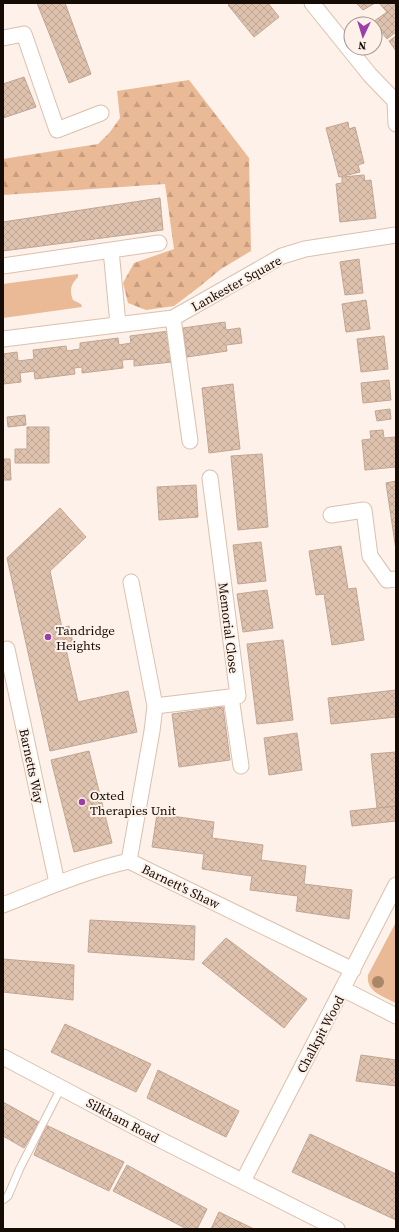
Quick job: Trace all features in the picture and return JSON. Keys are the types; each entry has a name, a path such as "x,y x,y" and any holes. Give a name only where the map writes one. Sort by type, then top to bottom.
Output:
{"street":[{"path":"312,3 370,75 395,101 396,124"},
{"path":"3,38 24,34 57,130 101,113"},
{"name":"Lankester Square","path":"3,339 173,318 282,256 305,249 396,234"},
{"path":"3,266 159,243"},
{"path":"111,250 118,324"},
{"path":"173,318 190,441"},
{"name":"Memorial Close","path":"210,478 238,696 232,697"},
{"path":"331,515 364,510 370,556 387,580 396,579"},
{"path":"129,861 155,706 131,582"},
{"name":"Barnetts Way","path":"7,649 57,883"},
{"path":"155,706 232,697 241,766"},
{"name":"Barnett's Shaw","path":"3,905 57,883 107,866 129,861 353,970"},
{"name":"Chalkpit Wood","path":"243,1182 396,885"},
{"path":"343,989 396,1016"},
{"name":"Silkham Road","path":"3,1057 137,1128 337,1229"}],"lane":[{"path":"3,1200 8,1196 20,1168 61,1088"}],"green space":[{"path":"189,80 249,158 251,251 221,269 174,306 146,310 128,303 123,283 134,263 174,249 165,184 3,195 3,159 98,144 110,132 120,118 117,91"},
{"path":"78,274 78,277 72,285 71,293 73,300 81,304 82,307 3,318 3,284"},
{"path":"396,922 396,1003 376,993 370,986 368,975"}],"building":[{"path":"37,3 65,3 91,74 69,83"},
{"path":"230,3 268,3 279,17 254,37 228,5"},
{"path":"356,3 375,3 363,10"},
{"path":"379,3 396,3 396,32 387,39 383,34 383,16 381,16 387,12"},
{"path":"396,36 396,51 389,41"},
{"path":"24,77 36,107 3,118 3,84"},
{"path":"348,122 349,129 355,127 364,163 358,165 360,172 339,177 326,128"},
{"path":"364,175 365,181 371,180 376,218 340,222 336,184 342,183 342,177"},
{"path":"160,198 163,230 3,251 3,222"},
{"path":"359,259 363,293 345,295 340,262"},
{"path":"366,300 370,329 346,332 342,304"},
{"path":"225,322 226,330 240,328 242,343 226,345 227,351 187,357 183,328"},
{"path":"169,331 172,362 134,366 134,359 122,360 123,368 82,373 82,367 74,368 75,374 35,379 34,371 20,373 21,382 3,384 3,354 17,352 18,361 34,359 33,350 66,346 67,351 80,349 80,343 118,338 119,345 131,343 130,336"},
{"path":"384,336 388,369 361,372 357,339"},
{"path":"389,380 391,400 363,403 361,383"},
{"path":"233,384 240,449 209,453 202,388"},
{"path":"390,409 391,419 377,421 375,411"},
{"path":"25,415 26,425 8,427 7,417"},
{"path":"27,427 49,427 49,463 15,463 15,449 27,449"},
{"path":"383,430 384,438 395,437 396,467 365,470 362,440 371,439 370,431"},
{"path":"262,454 268,527 238,530 231,456"},
{"path":"3,459 10,459 11,480 3,480"},
{"path":"396,481 396,550 386,483"},
{"path":"196,485 198,517 159,520 157,487"},
{"name":"Tandridge Heights","path":"60,508 86,537 50,571 62,628 69,626 74,647 66,649 78,702 128,691 137,732 50,751 7,558"},
{"path":"261,542 266,581 238,584 233,545"},
{"path":"341,546 348,589 356,588 364,640 332,645 324,594 316,595 309,551"},
{"path":"267,590 273,628 243,632 237,594"},
{"path":"283,640 293,720 257,724 247,644"},
{"path":"396,690 396,717 331,724 328,698"},
{"path":"223,707 230,760 179,767 172,714"},
{"path":"297,733 302,770 269,775 264,738"},
{"name":"Oxted Therapies Unit","path":"89,751 112,843 74,852 51,760"},
{"path":"396,752 396,806 377,808 371,754"},
{"path":"396,806 396,821 352,826 350,811"},
{"path":"157,814 214,822 212,838 263,845 261,860 306,866 304,884 352,890 349,919 296,911 298,896 250,890 252,876 202,869 204,854 152,847"},
{"path":"90,920 195,926 194,960 88,952"},
{"path":"226,938 307,999 284,1028 202,963"},
{"path":"3,959 74,965 73,1000 3,992"},
{"path":"65,1024 151,1064 136,1092 51,1052"},
{"path":"361,1055 396,1060 396,1086 356,1081"},
{"path":"158,1070 239,1111 226,1137 147,1098"},
{"path":"3,1102 39,1122 24,1148 3,1136"},
{"path":"46,1125 124,1162 109,1191 34,1155"},
{"path":"310,1134 396,1174 396,1220 292,1172"},
{"path":"127,1165 207,1209 197,1229 187,1229 113,1191"},
{"path":"219,1212 254,1229 211,1229"}],"place":[{"name":"Tandridge Heights","path":"48,637"},
{"name":"Oxted Therapies Unit","path":"82,802"}]}
